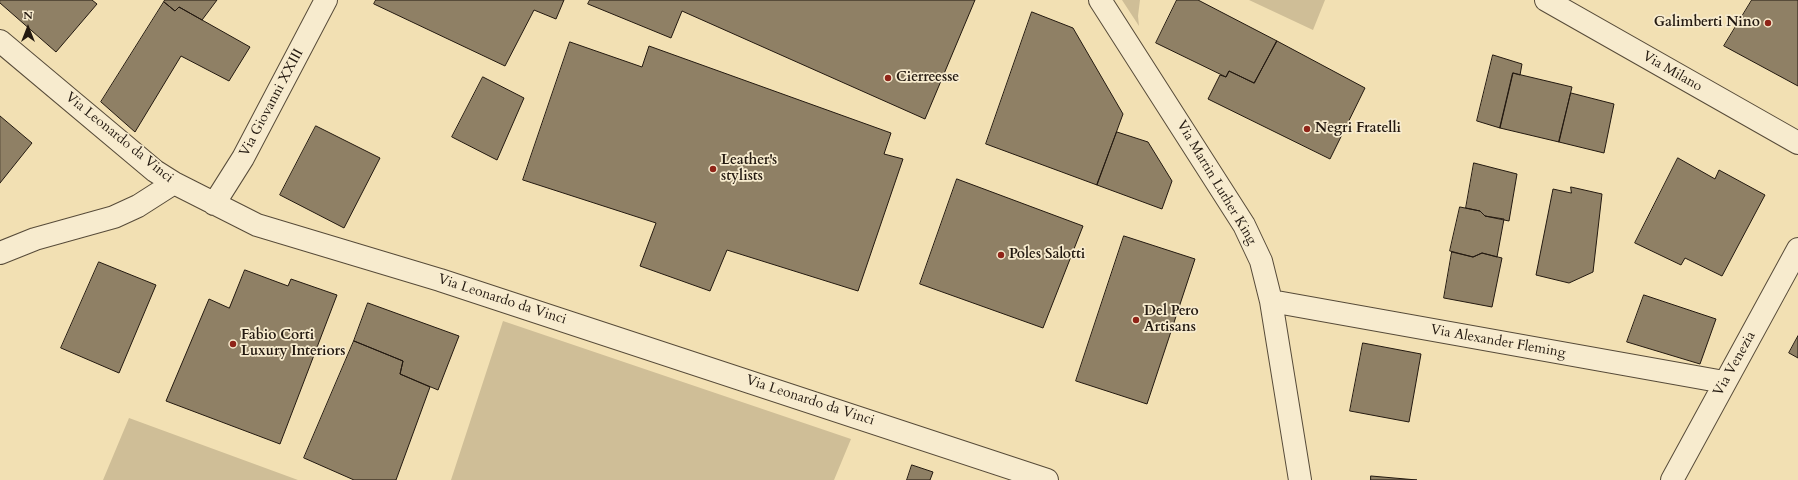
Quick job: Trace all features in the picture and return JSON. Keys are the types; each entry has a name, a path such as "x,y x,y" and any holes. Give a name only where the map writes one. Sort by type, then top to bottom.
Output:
{"street":[{"name":"Via Giovanni XXIII","path":"214,204 243,158 326,0"},
{"name":"Via Martin Luther King","path":"1100,0 1244,225 1262,261 1271,301 1300,480"},
{"name":"Via Milano","path":"1546,0 1798,144"},
{"name":"Via Leonardo da Vinci","path":"0,41 155,171 174,183 257,225 440,280 1047,480"},
{"path":"0,253 35,239 114,217 138,206 174,183"},
{"name":"Via Venezia","path":"1672,480 1724,382 1798,249"},
{"name":"Via Alexander Fleming","path":"1271,301 1724,382"}],"shaded area":[{"path":"1122,0 1140,0 1138,16 1139,26"},
{"path":"1249,0 1325,0 1313,30"},
{"path":"503,321 851,439 834,480 451,480"},
{"path":"129,418 298,480 103,480"}],"building":[{"path":"0,0 92,0 97,4 56,52 0,3"},
{"path":"165,0 217,0 202,20 179,7 175,11 164,2"},
{"path":"376,0 564,0 556,19 534,10 505,66 374,4"},
{"name":"Cierreesse","path":"590,0 975,0 925,119 682,11 671,38 588,4"},
{"path":"1177,0 1198,0 1277,41 1254,83 1229,71 1226,77 1156,43"},
{"name":"Galimberti Nino","path":"1752,0 1798,0 1798,86 1724,46"},
{"path":"164,2 175,11 179,7 250,47 229,81 181,56 135,132 101,102"},
{"path":"1032,12 1073,28 1123,114 1097,185 986,144"},
{"name":"Negri Fratelli","path":"1277,41 1365,88 1330,159 1208,99 1220,75 1226,77 1229,71 1254,83"},
{"name":"Leather's stylists","path":"570,42 642,67 649,46 891,133 884,154 903,159 858,291 727,250 710,291 640,266 656,223 523,180"},
{"path":"1493,55 1522,64 1520,75 1513,73 1500,128 1477,121"},
{"path":"1513,73 1572,87 1559,142 1500,128"},
{"path":"483,77 524,98 497,160 452,137"},
{"path":"1571,93 1614,104 1604,153 1559,142"},
{"path":"0,116 32,143 0,183"},
{"path":"316,126 380,158 344,228 280,195"},
{"path":"1117,132 1148,142 1172,181 1162,209 1097,185"},
{"path":"1678,158 1715,179 1719,170 1765,195 1722,276 1685,258 1681,265 1635,243"},
{"path":"1474,163 1517,174 1509,221 1485,216 1480,211 1466,208"},
{"name":"Poles Salotti","path":"957,179 1083,226 1043,328 920,284"},
{"path":"1571,187 1602,194 1593,272 1569,283 1536,275 1553,189 1571,193"},
{"path":"1460,207 1480,211 1485,216 1504,219 1497,257 1482,253 1473,257 1450,251"},
{"name":"Del Pero Artisans","path":"1124,236 1195,259 1147,404 1076,381"},
{"path":"1452,252 1473,257 1482,253 1502,258 1492,307 1444,298"},
{"path":"99,262 156,285 119,373 61,348"},
{"path":"245,270 288,286 291,279 337,295 280,444 166,401 209,299 229,308"},
{"path":"1644,295 1716,319 1700,364 1627,342"},
{"path":"368,303 459,336 438,390 400,374 403,361 354,341"},
{"path":"1798,336 1798,358 1789,353"},
{"path":"354,341 403,361 400,374 430,387 396,480 354,480 304,458"},
{"path":"1363,343 1421,354 1409,422 1350,411"},
{"path":"912,465 933,472 930,480 907,480"},
{"path":"1371,476 1417,480 1371,480"}],"place":[{"name":"Galimberti Nino","path":"1768,23"},
{"name":"Cierreesse","path":"888,78"},
{"name":"Negri Fratelli","path":"1307,129"},
{"name":"Leather's stylists","path":"713,169"},
{"name":"Poles Salotti","path":"1001,255"},
{"name":"Del Pero Artisans","path":"1136,320"},
{"name":"Fabio Corti Luxury Interiors","path":"233,344"}]}
